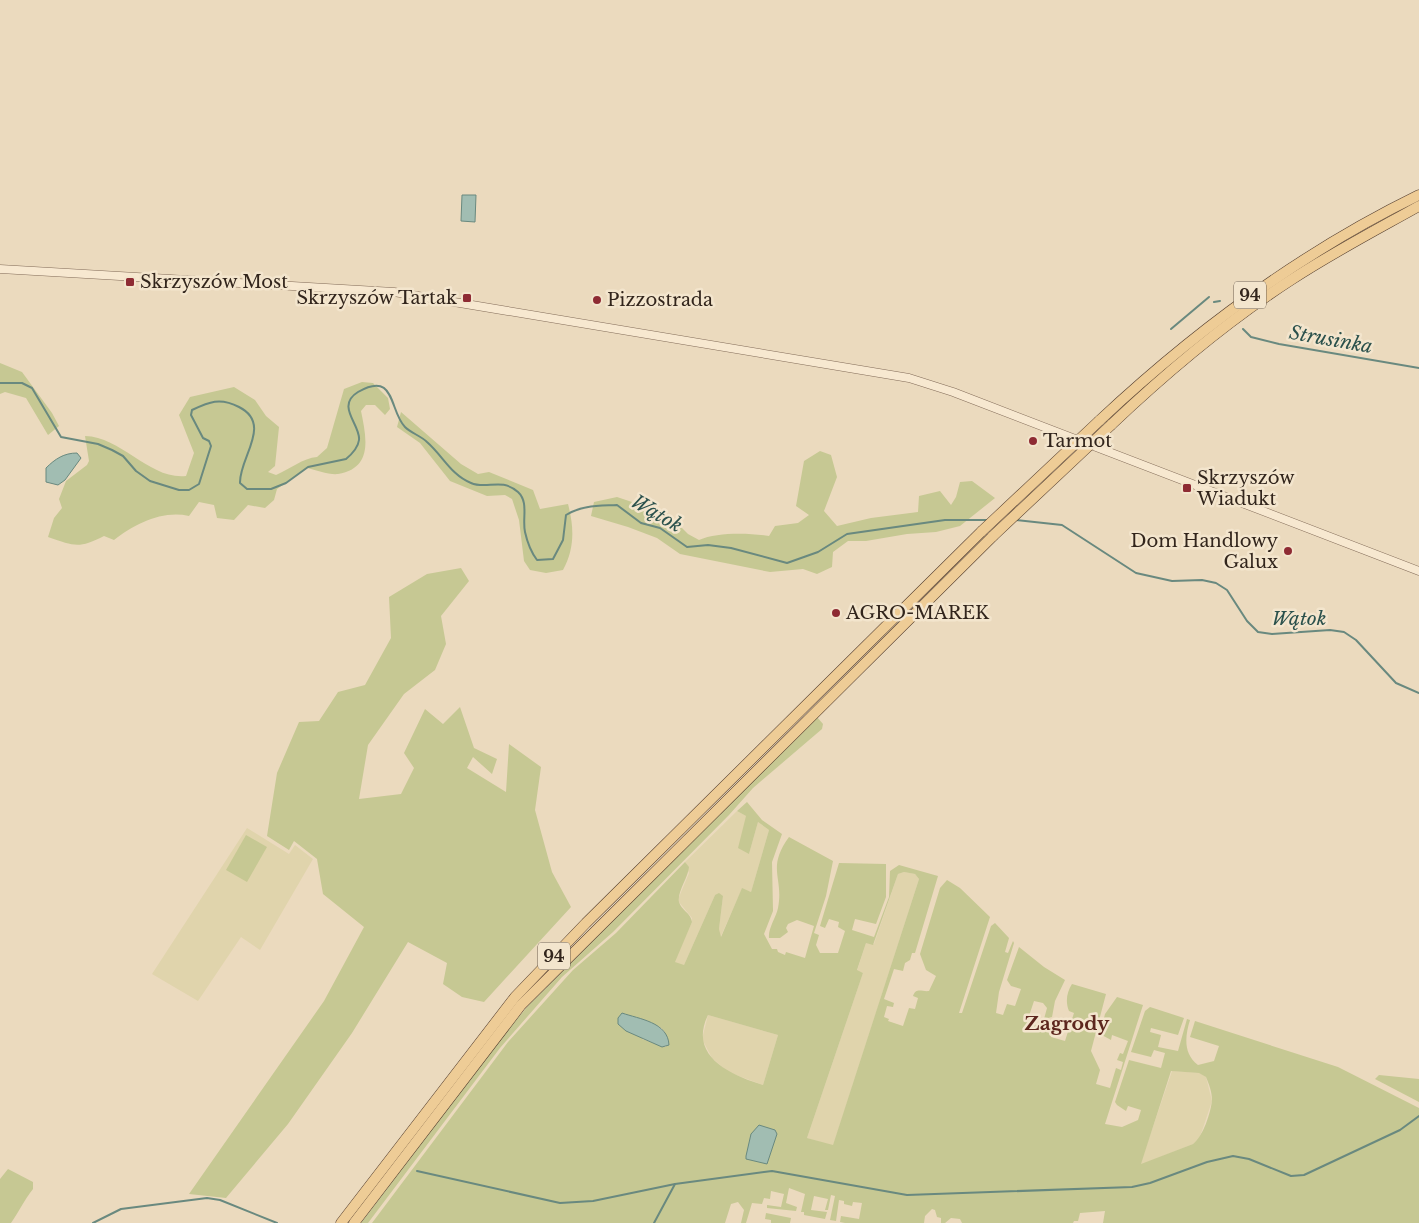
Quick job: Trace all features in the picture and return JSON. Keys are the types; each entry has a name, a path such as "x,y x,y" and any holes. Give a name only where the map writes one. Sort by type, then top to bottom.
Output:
{"main road":[{"name":"94","path":"354,1223 498,1032 521,1005 800,726 821,697 982,531 1137,385 1240,302 1336,240 1419,195"},
{"name":"94","path":"342,1223 515,997 796,714 821,697 1111,425 1200,346 1246,311 1336,252 1419,206"}],"street":[{"path":"0,269 394,292 909,378 962,395 1419,571"}],"shaded area":[{"path":"462,195 476,195 475,222 461,221"},
{"path":"77,453 81,458 65,480 58,485 46,482 46,468 49,465 64,455"},
{"path":"737,811 746,816 749,854 758,822 769,830 751,892 742,889 720,938 719,929 723,896 715,895 684,965 674,962 692,922 692,918 679,902 679,897 689,873 685,862"},
{"path":"247,828 289,854 295,845 313,859 260,950 241,937 198,1001 152,974"},
{"path":"904,872 915,874 919,879 833,1146 807,1138 863,973 857,971 866,943 874,944 898,874"},
{"path":"622,1013 658,1026 664,1031 669,1045 662,1047 626,1031 618,1024 618,1018"},
{"path":"708,1015 778,1035 763,1085 728,1072 712,1058 702,1039"},
{"path":"1172,1071 1200,1073 1206,1077 1212,1101 1203,1128 1198,1141 1193,1144 1140,1165"},
{"path":"759,1125 775,1130 777,1134 767,1164 746,1159 751,1134"}],"green space":[{"path":"0,363 22,372 52,413 59,426 48,435 26,398 5,392 0,394"},
{"path":"362,382 373,383 388,398 390,409 385,415 375,405 366,405 361,411 365,431 365,450 357,465 350,471 334,474 307,468 277,489 274,500 265,508 248,505 234,520 217,518 214,505 199,502 189,516 169,515 149,520 114,540 104,536 88,543 76,545 48,537 54,518 62,508 59,499 66,481 87,465 89,461 85,436 111,443 160,472 186,476 194,453 179,415 190,397 234,387 255,400 266,416 279,427 275,466 268,472 276,475 317,457 327,448 344,389"},
{"path":"401,412 461,464 478,474 489,472 533,490 540,509 568,504 572,537 570,554 563,570 546,573 530,570 524,561 519,520 512,499 505,495 487,496 450,481 420,443 397,427"},
{"path":"820,451 831,455 837,477 824,511 837,526 871,518 918,512 919,496 940,491 951,505 956,497 960,482 972,481 995,498 960,526 936,532 907,534 866,541 848,541 833,552 832,567 817,574 803,569 770,572 680,554 657,538 591,516 594,502 617,497 668,514 688,534 699,540 706,537 733,534 769,536 775,526 798,523 809,515 796,506 804,461"},
{"path":"461,568 469,581 441,616 446,644 435,670 404,694 368,745 359,799 401,794 414,768 404,753 425,709 443,724 460,707 474,748 497,759 492,774 473,757 467,768 506,792 509,744 541,767 535,810 552,872 571,907 484,1002 462,997 443,984 447,963 408,942 352,1033 288,1124 226,1198 189,1194 324,1001 364,927 323,894 317,859 294,841 289,850 267,836 277,773 299,722 319,721 338,692 365,685 391,638 389,597 427,574"},
{"path":"817,717 823,724 822,729 753,788 729,815 613,932 562,977 500,1048 368,1223 361,1223 499,1040 528,1006"},
{"path":"747,802 762,820 782,834 772,862 773,911 764,934 772,949 777,949 778,952 785,955 786,952 805,958 814,926 797,920 788,924 786,928 788,932 780,938 769,938 778,908 778,857 789,837 833,861 826,896 814,933 819,935 816,945 820,953 838,953 845,931 838,927 839,922 829,919 825,928 820,926 839,863 886,864 886,897 876,924 855,919 852,930 874,937 889,897 890,871 899,865 938,876 915,953 912,953 910,960 905,963 903,971 894,969 884,999 894,1003 893,1007 887,1006 884,1017 889,1019 888,1021 903,1026 909,1008 915,1009 918,998 913,996 914,993 929,991 936,976 926,970 920,954 940,888 947,880 960,888 990,917 959,1013 962,1013 991,926 995,923 1009,938 1005,952 1008,953 1013,941 1014,943 999,992 996,1013 1003,1015 1007,1004 1015,1006 1021,989 1011,986 1007,980 1019,947 1044,967 1065,980 1055,1001 1052,1017 1044,1019 1047,1008 1043,1003 1034,1001 1027,1022 1053,1030 1051,1037 1065,1041 1074,1013 1069,1011 1067,1004 1068,993 1072,984 1106,994 1091,1051 1100,1070 1096,1084 1110,1088 1116,1068 1121,1070 1123,1062 1117,1060 1120,1053 1123,1054 1128,1041 1112,1035 1111,1040 1100,1034 1105,1014 1117,997 1143,1005 1105,1124 1122,1127 1138,1120 1141,1110 1128,1106 1126,1111 1115,1102 1129,1060 1161,1068 1165,1053 1154,1050 1151,1057 1131,1052 1145,1011 1150,1007 1184,1018 1178,1035 1151,1028 1150,1032 1161,1035 1158,1047 1178,1051 1187,1019 1190,1020 1186,1044 1193,1061 1198,1065 1214,1061 1219,1046 1190,1037 1195,1021 1338,1067 1419,1108 1419,1223 1103,1223 1105,1211 1080,1213 1078,1221 1073,1223 962,1223 960,1219 951,1218 945,1223 941,1223 941,1218 937,1217 935,1210 932,1209 925,1216 924,1223 845,1223 840,1222 841,1216 859,1219 862,1203 853,1202 852,1206 844,1204 844,1201 839,1200 836,1221 830,1220 835,1196 831,1195 828,1210 825,1210 828,1199 814,1196 811,1210 827,1212 825,1219 804,1215 804,1212 801,1212 805,1194 789,1188 786,1203 797,1207 796,1211 767,1208 767,1205 781,1207 784,1194 771,1191 770,1199 764,1198 762,1204 752,1203 746,1223 741,1223 744,1210 738,1202 731,1204 725,1223 372,1223 508,1042 573,970 616,933 685,862 689,867 679,902 690,916 692,922 675,962 684,965 715,895 719,893 723,896 719,929 721,937 742,888 751,892 769,830 758,822 749,854 738,848 746,816 737,811","holes":["904,872 915,874 919,879 833,1145 807,1138 863,973 857,970 866,943 873,945 898,874","708,1015 778,1035 763,1085 738,1076 716,1062 708,1053 704,1042 703,1029","647,1021 660,1027 665,1032 666,1047 642,1039","1171,1071 1199,1073 1206,1077 1212,1100 1206,1124 1197,1141 1141,1164"]},
{"path":"246,835 267,847 247,882 226,870"},
{"path":"1379,1075 1419,1079 1419,1102 1375,1079"},
{"path":"8,1169 33,1182 33,1189 11,1223 0,1223 0,1179"},
{"path":"766,1213 791,1218 790,1223 771,1223 771,1220 765,1219"}],"waterway":[{"name":"Strusinka","path":"1171,329 1209,297"},
{"name":"Strusinka","path":"1214,302 1220,301"},
{"name":"Strusinka","path":"1243,329 1251,337 1279,344 1419,368"},
{"name":"Wątok","path":"0,383 22,383 32,388 61,437 98,444 112,450 123,456 136,471 150,481 179,490 189,490 199,484 211,446 209,441 203,438 191,415 192,410 220,401 239,407 249,414 254,432 241,473 240,483 247,489 271,489 286,483 308,467 346,459 356,448 359,440 359,434 351,416 349,403 358,392 370,387 379,386 390,395 400,420 405,427 433,447 464,480 477,485 506,485 518,492 524,506 526,535 537,560 553,559 563,540 566,515 578,509 597,506 617,505 641,523 660,528 687,547 708,545 731,548 787,563 818,552 847,534 945,520 989,520"},
{"name":"Wątok","path":"1016,520 1062,525 1136,573 1172,581 1202,580 1216,583 1227,590 1247,621 1258,632 1272,634 1330,630 1344,632 1356,640 1396,683 1419,693"},
{"path":"417,1171 560,1203 593,1201 675,1184 772,1171 907,1195 1132,1187 1150,1183 1207,1162 1233,1156 1249,1159 1291,1176 1304,1175 1400,1130 1419,1116"},
{"path":"654,1223 675,1184"},
{"path":"93,1223 121,1209 207,1198 220,1200 277,1223"}],"place":[{"name":"Skrzyszów Most","path":"130,282"},
{"name":"Skrzyszów Tartak","path":"467,298"},
{"name":"Pizzostrada","path":"597,300"},
{"name":"Tarmot","path":"1033,441"},
{"name":"Skrzyszów Wiadukt","path":"1187,488"},
{"name":"Dom Handlowy Galux","path":"1288,551"},
{"name":"AGRO-MAREK","path":"836,613"}],"district":[{"name":"Zagrody","path":"1067,1023"}]}
